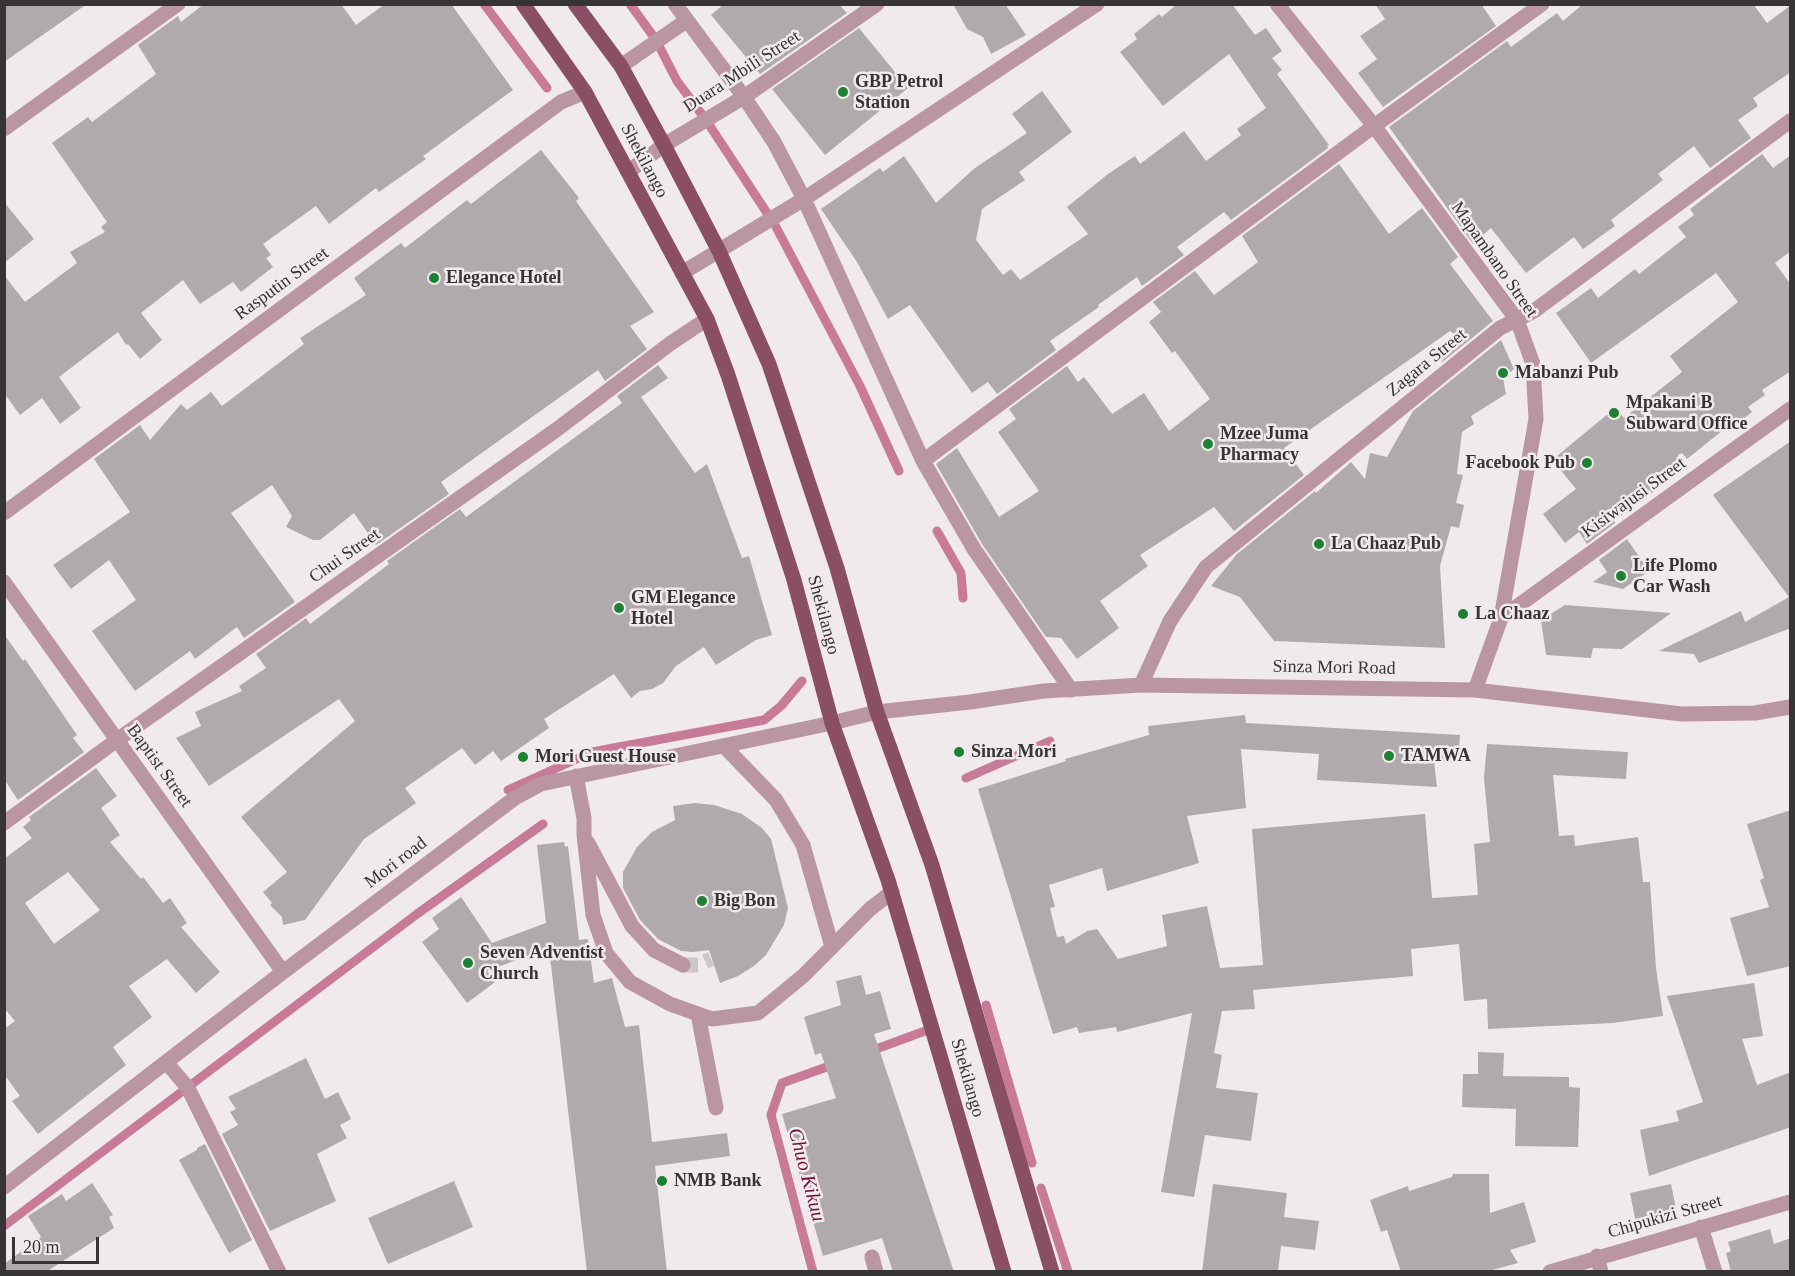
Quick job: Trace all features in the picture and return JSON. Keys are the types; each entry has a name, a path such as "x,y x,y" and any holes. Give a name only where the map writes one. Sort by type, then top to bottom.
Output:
{"main road":[{"name":"Shekilango","path":"523,4 585,92 706,319 728,375 794,580 832,723 892,892 1004,1272"},
{"name":"Shekilango","path":"575,4 621,66 664,145 719,251 769,364 837,568 877,712 932,865 1052,1272"}],"street":[{"path":"4,129 178,4"},
{"path":"675,4 744,97 774,142 804,199 923,461 974,549 1071,690"},
{"name":"Duara Mbili Street","path":"628,172 664,145 744,97 877,4"},
{"path":"682,273 804,199 1097,4"},
{"name":"Mapambano Street","path":"1277,4 1374,126 1517,320 1533,364 1536,419 1501,618 1475,690"},
{"path":"923,461 1542,4"},
{"path":"621,66 687,21"},
{"name":"Rasputin Street","path":"4,513 561,102 585,92"},
{"name":"Zagara Street","path":"1141,685 1170,621 1206,567 1500,328 1534,311 1791,122"},
{"name":"Chui Street","path":"4,823 117,740 517,458 706,319"},
{"name":"Kisiwajusi Street","path":"1501,618 1791,410"},
{"name":"Baptist Street","path":"4,582 283,972"},
{"name":"Sinza Mori Road","path":"877,712 1044,691 1141,685 1475,690 1682,714 1755,713 1791,707"},
{"name":"Mori road","path":"4,1187 283,972 515,798 541,784 877,712"},
{"path":"724,746 776,800 803,846 832,947"},
{"path":"576,776 584,819 593,915 606,953 630,982 670,1004 712,1019 758,1013 803,976 870,909 892,892"},
{"path":"584,835 632,926 654,950 683,965"},
{"path":"698,1014 716,1108"},
{"path":"166,1062 188,1088 279,1272"},
{"name":"Chipukizi Street","path":"1550,1272 1599,1264 1701,1227 1791,1202"},
{"path":"1701,1227 1715,1272"}],"building":[{"path":"4,4 87,4 4,62"},
{"path":"204,4 341,4 356,25 385,4 451,4 513,90 423,156 426,159 379,192 376,188 329,224 316,206 263,244 271,255 266,258 273,267 241,292 233,282 200,304 183,280 141,313 162,340 140,359 128,344 126,345 118,332 59,377 81,408 60,424 42,398 20,415 4,393 4,275 25,302 77,263 70,252 105,232 101,227 107,222 52,143 88,117 92,122 156,74 138,45 178,16 181,22"},
{"path":"724,4 839,4 847,13 760,74 711,15"},
{"path":"953,4 1005,4 1026,35 991,54 983,37 967,29"},
{"path":"1177,4 1232,4 1255,35 1266,28 1282,51 1272,58 1282,70 1277,74 1329,145 1328,148 1231,220 1224,212 1177,247 1184,255 1142,286 1137,277 1098,305 1099,307 1050,341 1056,350 997,394 988,382 972,393 910,305 888,319 857,262 821,209 880,168 883,172 904,156 936,203 975,168 1027,133 1012,114 1042,91 1072,132 1019,172 1025,180 982,209 976,240 1003,275 1011,269 1020,280 1088,234 1067,207 1108,174 1135,156 1140,164 1184,131 1206,161 1241,135 1237,129 1266,108 1229,54 1163,106 1120,52 1137,39 1134,34 1159,14 1162,17"},
{"path":"1375,4 1481,4 1496,26 1383,107 1358,73 1377,59 1360,36 1385,19"},
{"path":"1583,4 1753,4 1767,23 1791,5 1791,72 1753,98 1758,106 1738,120 1751,138 1710,168 1694,146 1658,174 1663,180 1611,220 1615,226 1583,249 1574,237 1526,273 1491,228 1473,244 1389,127 1507,41 1511,47 1557,13 1563,21"},
{"name":"GBP Petrol Station","path":"859,28 908,88 825,155 772,89"},
{"path":"541,150 579,198 576,201 654,312 630,326 647,349 605,381 598,370 441,482 449,494 376,545 354,513 320,540 313,540 286,527 292,516 272,485 231,513 295,602 244,638 237,627 195,659 190,651 135,691 92,631 136,600 109,560 71,589 53,565 130,512 94,459 140,425 150,440 181,404 187,410 211,392 222,406 304,344 300,338 366,295 354,278 401,243 405,248 467,200 471,204"},
{"path":"1762,154 1773,168 1791,155 1791,251 1775,263 1791,285 1791,371 1762,390 1765,395 1748,407 1752,412 1729,430 1727,427 1687,459 1682,453 1678,455 1681,464 1653,486 1656,490 1614,521 1615,523 1587,544 1579,532 1565,543 1543,514 1576,489 1559,468 1563,464 1557,456 1615,408 1624,418 1682,372 1670,356 1738,302 1716,273 1591,363 1556,313 1591,288 1598,298 1635,269 1639,274 1686,237 1678,227 1694,215 1690,209"},
{"path":"1339,164 1389,234 1422,208 1458,257 1450,264 1493,321 1441,363 1458,339 1457,335 1450,331 1284,448 1304,475 1234,531 1214,507 1140,555 1148,566 1100,601 1119,628 1077,659 1061,638 1046,637 982,544 936,464 957,448 999,517 1039,491 998,432 1016,419 1009,409 1067,366 1078,382 1084,377 1112,414 1144,393 1169,431 1210,399 1175,351 1172,353 1149,322 1161,312 1153,302 1195,271 1214,295 1258,262 1242,236"},
{"path":"4,202 34,239 4,263"},
{"path":"1501,340 1514,369 1503,378 1506,394 1471,416 1474,424 1462,432 1457,474 1463,475 1456,503 1464,505 1459,528 1451,526 1440,566 1445,648 1274,641 1240,597 1211,586 1237,554 1315,491 1316,493 1351,462 1365,479 1370,453 1387,457 1413,411"},
{"path":"658,365 668,378 641,397 695,473 707,464 742,558 749,556 772,635 756,640 716,665 704,647 676,666 663,683 652,689 640,691 631,698 614,674 544,719 549,728 501,761 493,751 475,765 462,748 405,788 416,803 364,839 305,920 283,925 282,917 270,905 272,903 263,892 287,872 241,817 355,721 339,699 209,786 176,738 201,726 195,712 242,691 239,686 266,668 256,654 306,618 310,624 389,564 387,561 460,509 466,517 622,403 617,396"},
{"path":"1791,441 1791,628 1699,663 1694,654 1659,651 1741,611 1745,622 1789,597 1713,495"},
{"name":"Life Plomo Car Wash","path":"1627,539 1649,571 1623,589 1593,582 1607,572 1599,560"},
{"path":"1565,605 1671,613 1622,649 1593,648 1591,658 1546,655 1541,620"},
{"path":"4,634 23,661 25,659 77,735 73,738 84,752 18,800 4,779"},
{"path":"1245,715 1246,723 1460,735 1458,762 1434,761 1437,787 1317,780 1319,754 1241,749 1246,808 1187,816 1199,863 1107,891 1102,868 1049,885 1055,907 1050,908 1057,937 1064,936 1066,944 1087,931 1097,929 1118,959 1167,946 1162,915 1207,906 1220,968 1263,965 1252,829 1425,814 1432,898 1478,895 1474,844 1490,842 1484,778 1487,744 1628,752 1626,779 1553,775 1559,836 1574,835 1575,846 1638,837 1643,882 1650,882 1656,968 1663,1016 1613,1023 1488,1029 1487,999 1464,1001 1459,944 1411,949 1413,976 1253,990 1255,1009 1222,1011 1214,1053 1222,1055 1216,1088 1258,1093 1251,1141 1205,1135 1194,1197 1161,1192 1192,1013 1117,1032 1116,1027 1079,1033 1077,1027 1053,1034 978,789 1066,761 1065,759 1149,735 1148,726"},
{"path":"96,768 117,796 101,808 120,835 110,842 141,879 143,877 163,903 170,898 187,923 181,927 220,972 196,993 167,959 129,986 152,1017 113,1047 126,1065 38,1134 12,1101 20,1096 4,1074 4,1029 15,1021 4,1008 4,859 32,838 23,827 31,820 29,817","holes":["68,872 100,910 54,944 25,903"]},
{"path":"695,803 714,805 742,814 762,828 771,839 788,908 784,925 766,955 738,976 720,983 709,950 681,951 658,939 640,920 623,888 623,872 637,847 652,832 675,820 673,806"},
{"path":"1791,810 1791,966 1747,976 1730,918 1769,907 1760,880 1764,878 1747,824"},
{"path":"564,842 565,847 568,846 579,940 588,939 594,983 612,978 625,1027 639,1025 652,1142 727,1133 730,1156 655,1166 667,1272 587,1272 549,948 487,971 495,982 467,1003 422,942 439,929 432,918 461,897 492,943 546,923 537,845"},
{"path":"861,975 866,995 880,991 891,1029 874,1034 954,1272 893,1272 882,1238 823,1256 782,1114 836,1098 821,1053 815,1055 804,1017 841,1005 836,981"},
{"path":"1754,983 1763,1036 1742,1039 1757,1085 1791,1072 1791,1127 1649,1176 1640,1130 1679,1121 1676,1111 1703,1102 1667,996"},
{"path":"1478,1052 1504,1053 1503,1076 1569,1077 1569,1087 1580,1088 1578,1147 1515,1146 1516,1109 1462,1107 1463,1074 1478,1074"},
{"path":"306,1058 325,1099 338,1092 351,1119 340,1125 347,1138 317,1154 336,1201 270,1231 222,1134 238,1125 230,1112 236,1109 228,1097"},
{"path":"205,1144 252,1240 229,1253 179,1160"},
{"path":"1453,1174 1489,1174 1490,1213 1524,1202 1536,1242 1510,1250 1518,1263 1485,1272 1401,1272 1387,1230 1381,1232 1370,1200 1408,1186 1409,1191 1452,1177"},
{"path":"454,1181 473,1227 388,1264 368,1218"},
{"path":"92,1183 113,1215 109,1217 114,1228 46,1272 4,1272 4,1264 41,1237 28,1216 62,1194 66,1201"},
{"path":"1213,1184 1287,1193 1284,1217 1319,1221 1315,1250 1281,1246 1278,1272 1202,1272"},
{"path":"1671,1184 1677,1214 1636,1223 1630,1193"},
{"path":"1770,1229 1774,1244 1791,1238 1791,1272 1731,1272 1726,1253 1731,1251 1728,1242"}],"waterway":[{"path":"484,4 547,88"},
{"path":"630,4 656,40 677,81 706,120 767,213"},
{"path":"776,227 860,386 899,471"},
{"path":"937,531 961,573 963,598"},
{"path":"508,790 592,752 764,720 781,706 802,681"},
{"path":"966,778 1050,741"},
{"path":"4,1226 417,914 543,824"},
{"path":"986,1005 1032,1163"},
{"name":"Chuo Kikuu","path":"868,1052 925,1031"},
{"name":"Chuo Kikuu","path":"813,1272 771,1115 782,1083 835,1064"},
{"path":"1041,1188 1068,1272"}],"tunnel":[{"path":"683,965 698,965 711,959"}],"place":[{"name":"GBP Petrol Station","path":"843,92"},
{"name":"Elegance Hotel","path":"434,278"},
{"name":"Mabanzi Pub","path":"1503,373"},
{"name":"Mpakani B Subward Office","path":"1614,413"},
{"name":"Mzee Juma Pharmacy","path":"1208,444"},
{"name":"Facebook Pub","path":"1587,463"},
{"name":"La Chaaz Pub","path":"1319,544"},
{"name":"Life Plomo Car Wash","path":"1621,576"},
{"name":"GM Elegance Hotel","path":"619,608"},
{"name":"La Chaaz","path":"1463,614"},
{"name":"Sinza Mori","path":"959,752"},
{"name":"TAMWA","path":"1389,756"},
{"name":"Mori Guest House","path":"523,757"},
{"name":"Big Bon","path":"702,901"},
{"name":"Seven Adventist Church","path":"468,963"},
{"name":"NMB Bank","path":"662,1181"}]}
